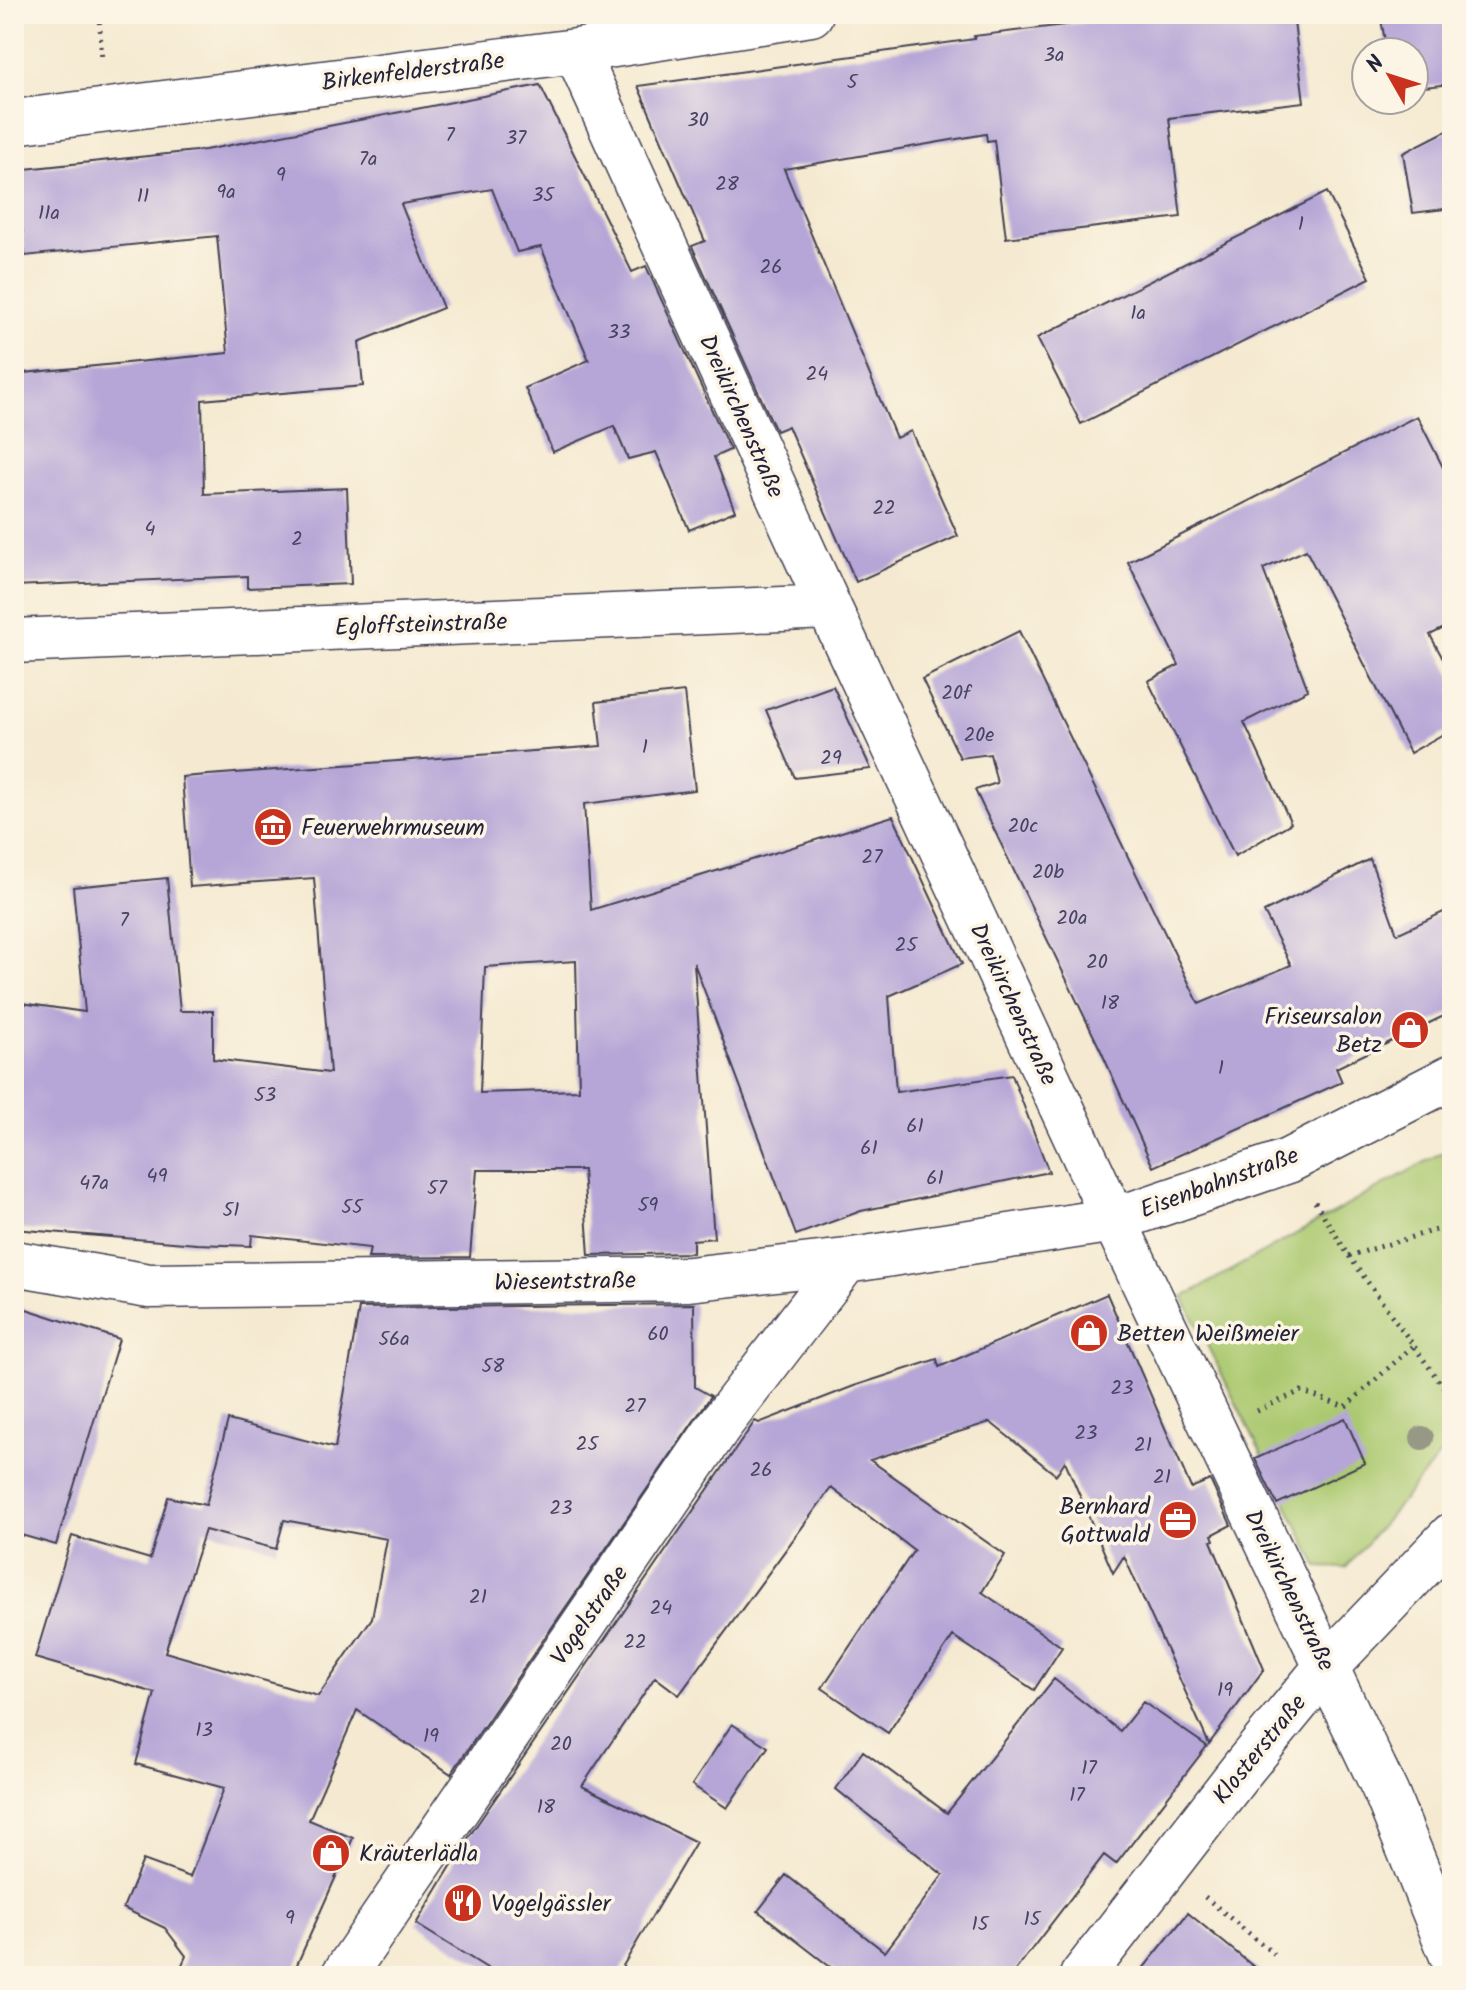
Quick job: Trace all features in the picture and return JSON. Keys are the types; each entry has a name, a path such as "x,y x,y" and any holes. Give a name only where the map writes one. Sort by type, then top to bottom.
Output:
{"street":[{"name":"Birkenfelderstraße","path":"14,122 576,51 811,14"},
{"name":"Dreikirchenstraße","path":"576,51 829,607 1212,1431 1387,1795 1452,1956"},
{"name":"Egloffsteinstraße","path":"14,641 829,607"},
{"name":"Eisenbahnstraße","path":"1114,1220 1288,1161 1452,1077"},
{"name":"Wiesentstraße","path":"14,1263 149,1286 689,1279 846,1261 1114,1220"},
{"name":"Vogelstraße","path":"343,1976 669,1497 719,1426 846,1261"},
{"name":"Klosterstraße","path":"1082,1976 1327,1666 1452,1535"}],"path":[{"path":"1288,1161 1349,1256 1452,1399"},
{"path":"1349,1256 1452,1225"},
{"path":"1212,1431 1301,1391 1345,1407 1413,1346"},
{"path":"1167,1866 1276,1956"}],"green space":[{"path":"1452,1147 1452,1441 1346,1568 1318,1567 1183,1297"}],"building":[{"path":"1155,14 1293,14 1304,102 1169,118 1181,217 1006,238 994,140 987,141 986,134 784,169 896,438 911,431 958,536 856,582 788,426 776,431 692,246 705,241 638,86 975,39 974,36"},
{"path":"1380,14 1452,14 1452,84 1430,86 1430,36 1384,36"},
{"path":"540,85 632,272 646,266 730,450 714,457 735,511 689,530 656,452 628,459 614,426 553,452 525,388 589,360 541,247 517,252 492,189 401,204 443,308 359,342 363,386 202,400 204,494 347,488 351,584 247,588 247,576 14,586 14,374 228,353 217,236 25,256 16,170 205,150"},
{"path":"1452,128 1452,208 1413,213 1403,153"},
{"path":"1327,192 1370,278 1081,424 1037,338"},
{"path":"1417,416 1452,485 1452,624 1430,635 1452,675 1452,729 1410,753 1306,550 1263,569 1308,690 1244,722 1291,823 1235,856 1148,681 1179,665 1128,562"},
{"path":"1019,631 1199,1004 1291,965 1264,912 1370,859 1397,934 1452,908 1452,1012 1336,1068 1342,1082 1153,1167 1101,1051 975,790 997,783 990,754 960,758 922,679"},
{"path":"833,686 871,769 795,778 766,710"},
{"path":"684,692 695,790 584,804 591,910 893,816 962,964 889,996 896,1092 1012,1075 1049,1172 861,1211 796,1235 694,963 714,1238 693,1240 693,1253 589,1255 583,1170 477,1170 470,1257 368,1258 370,1248 252,1235 251,1246 14,1229 14,1002 85,1012 73,887 167,878 180,1011 213,1011 213,1059 330,1073 314,878 190,887 182,777 601,746 596,702","holes":["576,961 579,1090 480,1093 485,967"]},
{"path":"1107,1294 1191,1488 1210,1480 1231,1525 1212,1535 1214,1540 1211,1541 1264,1669 1209,1744 1124,1556 1113,1573 1065,1461 1056,1475 990,1422 870,1460 1005,1555 982,1592 1062,1647 1034,1690 953,1636 888,1733 822,1688 914,1550 831,1488 679,1695 655,1677 582,1786 696,1842 617,1976 500,1976 416,1924 470,1835 755,1421 759,1423 854,1386 937,1359 939,1367"},
{"path":"694,1304 695,1387 711,1396 451,1774 357,1710 309,1820 353,1838 292,1976 177,1976 186,1956 165,1928 123,1908 143,1860 190,1877 224,1788 136,1764 155,1693 35,1658 72,1536 150,1559 168,1497 206,1505 228,1420 335,1448 359,1308","holes":["284,1520 387,1539 372,1618 318,1696 165,1652 205,1530 276,1549"]},
{"path":"14,1305 119,1339 56,1545 14,1533"},
{"path":"1345,1418 1365,1463 1277,1504 1255,1459"},
{"path":"1054,1679 1120,1731 1143,1702 1207,1746 1116,1864 1104,1855 1011,1976 842,1976 758,1911 786,1875 885,1952 943,1875 836,1789 863,1751 947,1813"},
{"path":"732,1724 768,1747 727,1808 692,1785"},
{"path":"1188,1913 1265,1976 1137,1976"}],"place":[{"name":"Feuerwehrmuseum","path":"273,827"},
{"name":"Friseursalon Betz","path":"1410,1030"},
{"name":"Betten Weißmeier","path":"1089,1333"},
{"name":"Bernhard Gottwald","path":"1178,1520"},
{"name":"Kräuterlädla","path":"331,1853"},
{"name":"Vogelgässler","path":"463,1903"}]}
